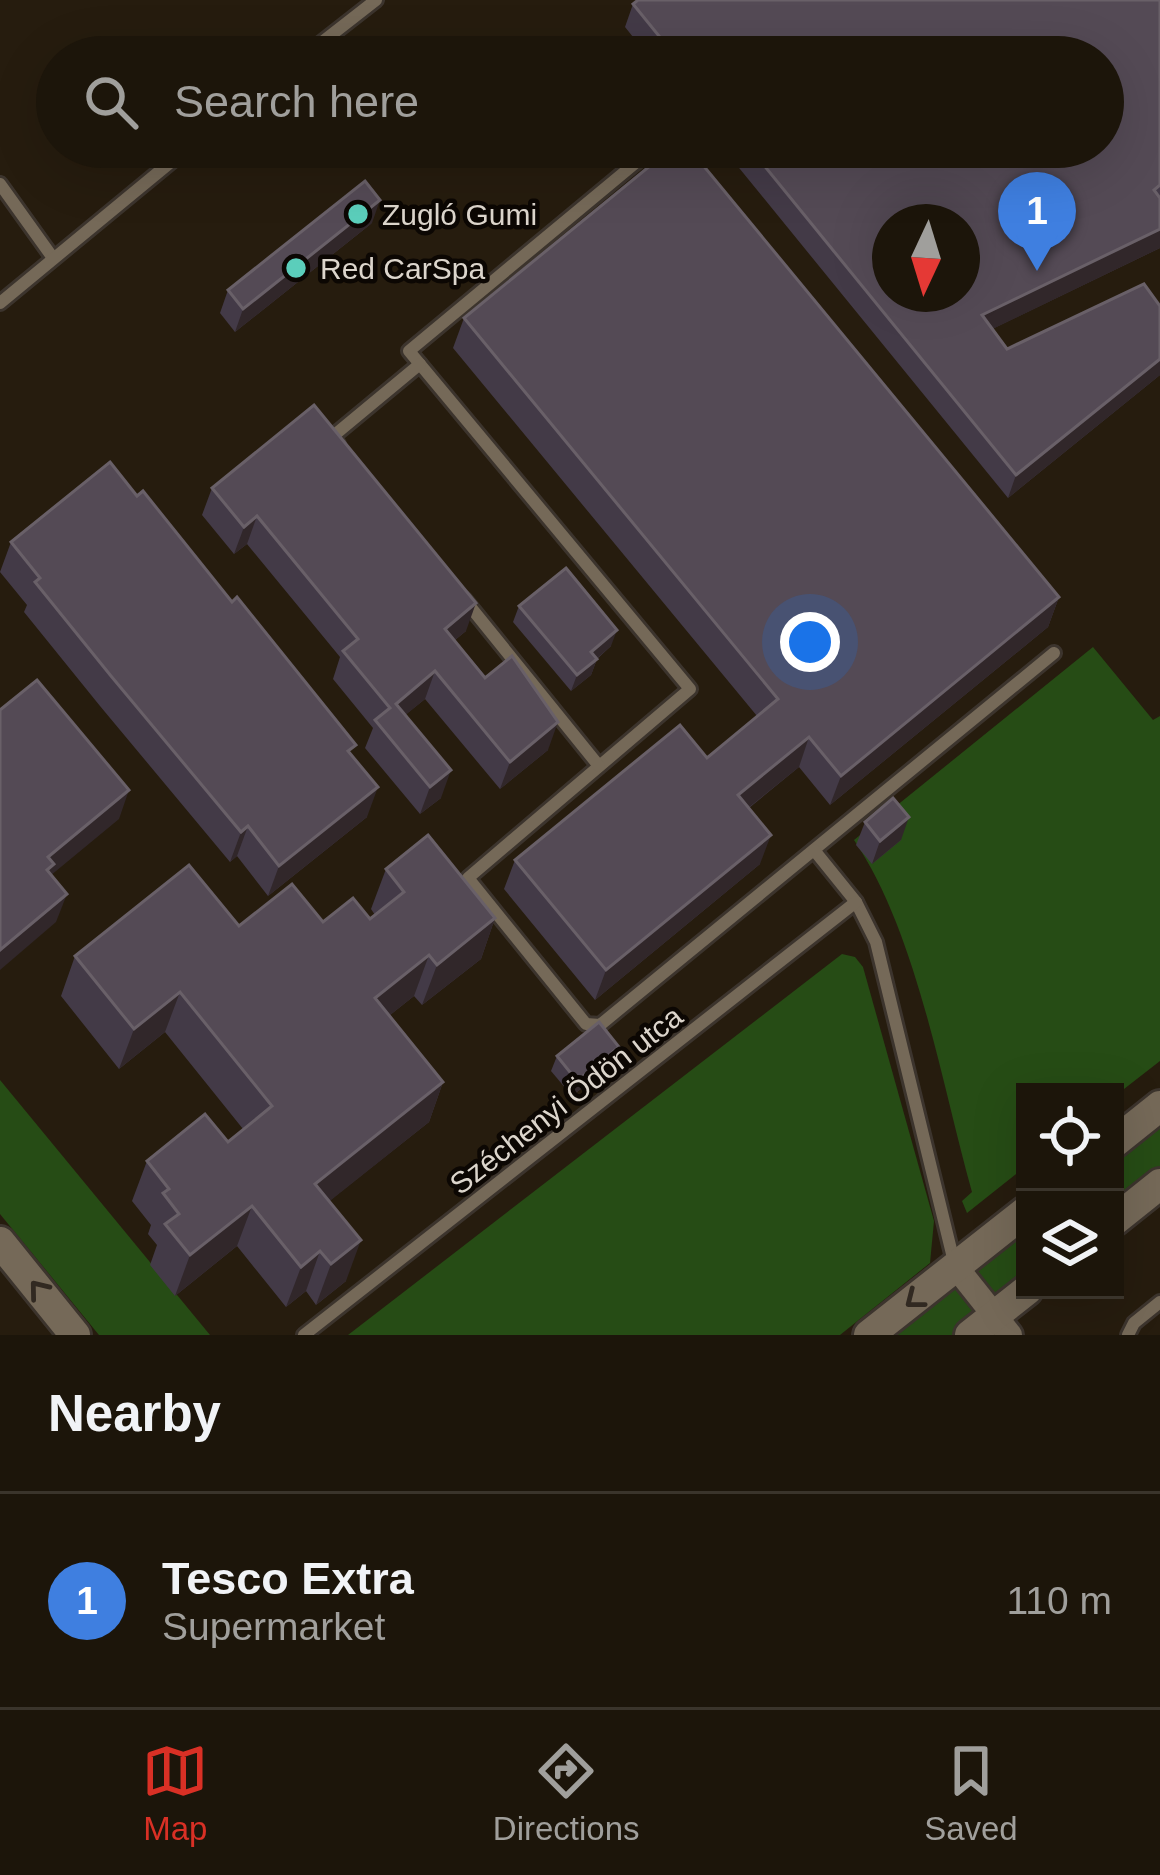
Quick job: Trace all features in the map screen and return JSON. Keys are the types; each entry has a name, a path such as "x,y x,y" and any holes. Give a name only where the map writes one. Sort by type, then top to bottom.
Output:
{"street":[{"path":"1124,1135 1160,1106"},
{"path":"1124,1213 1160,1184"},
{"path":"869,1335 1016,1219"},
{"path":"0,1242 75,1335"},
{"path":"956,1267 992,1328 1019,1299"}],"lane":[{"path":"330,36 376,0"},
{"path":"0,303 164,168"},
{"path":"629,168 409,351 690,689 468,878 586,1024 600,1025 1054,653"},
{"path":"0,184 53,258"},
{"path":"347,455 332,436 420,364"},
{"path":"451,583 599,766"},
{"path":"814,850 856,902 882,962 956,1267"},
{"name":"Széchenyi Ödön utca","path":"304,1335 856,902"},
{"path":"1128,1335 1134,1323 1160,1302"}],"green space":[{"path":"1093,647 1153,720 1160,716 1160,1061 1124,1089 1124,1083 1016,1083 1016,1174 967,1213 962,1201 972,1192 911,963 876,877 854,840"},
{"path":"842,954 855,957 863,967 934,1221 930,1263 840,1335 348,1335"},
{"path":"0,1080 210,1335 99,1335 0,1214"},
{"path":"1160,1106 1160,1184 1124,1213 1124,1191 1124,1135"},
{"path":"1016,1219 1016,1298 995,1316 1010,1335 869,1335"}],"building":[{"path":"638,0 1160,0 1160,185 1154,190 1160,198 1160,229 982,315 1007,349 1144,284 1160,306 1160,359 1016,475 883,312 980,312 980,204 872,204 872,298 766,168 1124,168 1124,36 659,36 633,4"},
{"path":"647,168 705,168 1059,597 841,776 809,737 738,795 771,835 606,970 515,860 680,725 707,758 778,699 464,318"},
{"path":"365,181 380,200 243,309 228,290"},
{"path":"314,405 476,603 445,629 485,678 512,656 558,722 510,762 435,671 396,704 451,770 430,787 375,720 390,708 343,651 358,639 257,516 244,527 212,488"},
{"path":"110,462 137,496 143,491 232,602 237,597 356,745 348,751 378,787 279,866 248,826 241,832 111,676 35,582 40,578 11,542"},
{"path":"566,568 617,630 591,652 597,659 577,675 519,606"},
{"path":"37,680 129,790 48,857 54,864 47,870 67,894 0,950 0,710"},
{"path":"893,798 909,817 880,841 865,822"},
{"path":"428,835 495,918 437,965 429,955 375,998 443,1082 315,1184 361,1240 331,1264 320,1251 301,1267 252,1206 190,1255 165,1224 179,1214 163,1193 169,1189 147,1161 205,1114 228,1142 272,1106 180,992 134,1029 75,956 189,865 239,926 292,884 323,922 353,898 370,919 404,892 386,869"},
{"path":"599,1022 619,1047 577,1081 557,1056"}],"place":[{"name":"Zugló Gumi","path":"358,214"},
{"name":"Red CarSpa","path":"296,268"},
{"name":"Tesco Extra","path":"1037,271"}]}
